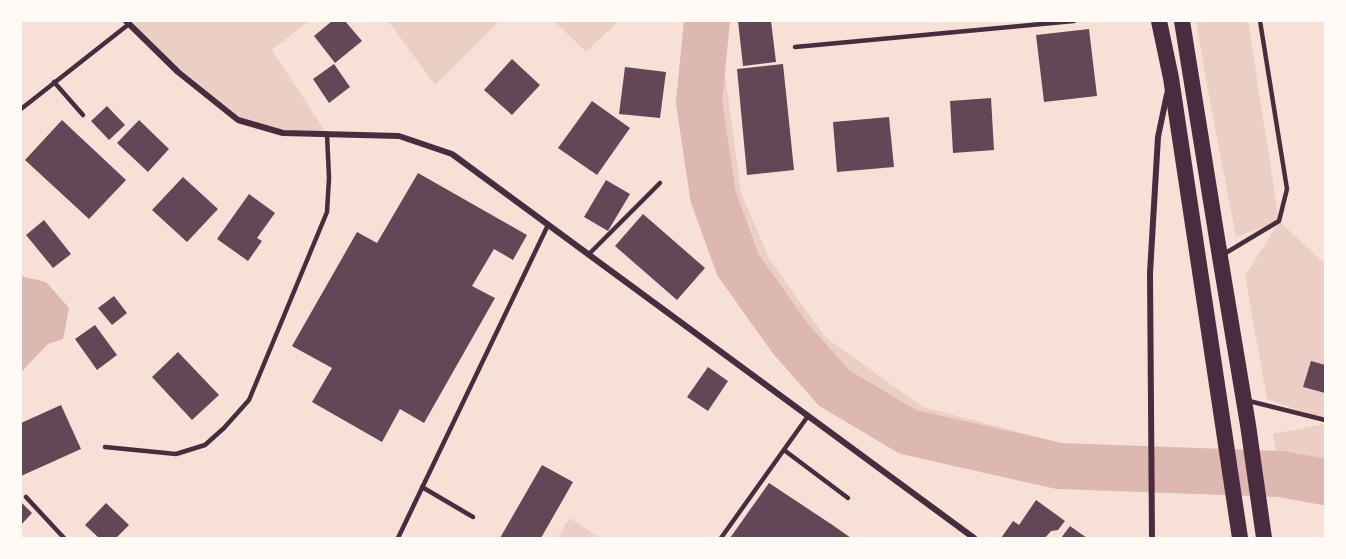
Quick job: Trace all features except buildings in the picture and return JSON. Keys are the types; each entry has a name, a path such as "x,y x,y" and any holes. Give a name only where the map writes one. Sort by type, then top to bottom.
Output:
{"highway":[{"path":"1160,21 1171,78 1240,538"},
{"path":"1182,21 1248,425 1264,538"}],"street":[{"path":"127,22 178,72 238,120 283,133 399,136 452,154 974,538"},
{"path":"1152,538 1150,273 1158,137 1171,78"}],"lane":[{"path":"795,47 1074,21"},
{"path":"1220,257 1279,221 1287,189 1260,21"},
{"path":"21,109 127,22"},
{"path":"54,82 83,115"},
{"path":"105,447 176,454 206,445 224,429 249,400 327,212 329,178 327,134"},
{"path":"589,254 660,183"},
{"path":"398,538 548,225"},
{"path":"1243,400 1325,420"},
{"path":"721,538 808,416"},
{"path":"784,450 848,498"},
{"path":"422,487 474,517"},
{"path":"26,497 64,538"}],"shaded area":[{"path":"126,21 309,21 272,50 327,134 283,133 238,120 178,72"},
{"path":"388,21 499,21 435,85"},
{"path":"554,21 619,21 586,52"},
{"path":"707,21 718,21 741,193 770,260 825,337 923,407 1084,449 1124,469 1059,466 908,432 834,388 790,338 738,265 713,196 699,102"},
{"path":"1196,21 1248,21 1279,221 1325,264 1325,420 1267,399 1245,276 1279,222 1236,237"},
{"path":"21,276 46,282 69,308 63,339 48,344 21,372"},
{"path":"1325,424 1325,482 1281,474 1273,434"},
{"path":"570,518 600,538 557,538"}],"waterway":[{"path":"707,21 699,102 713,196 738,265 790,338 834,388 908,432 1059,466 1281,474 1325,482"}]}
